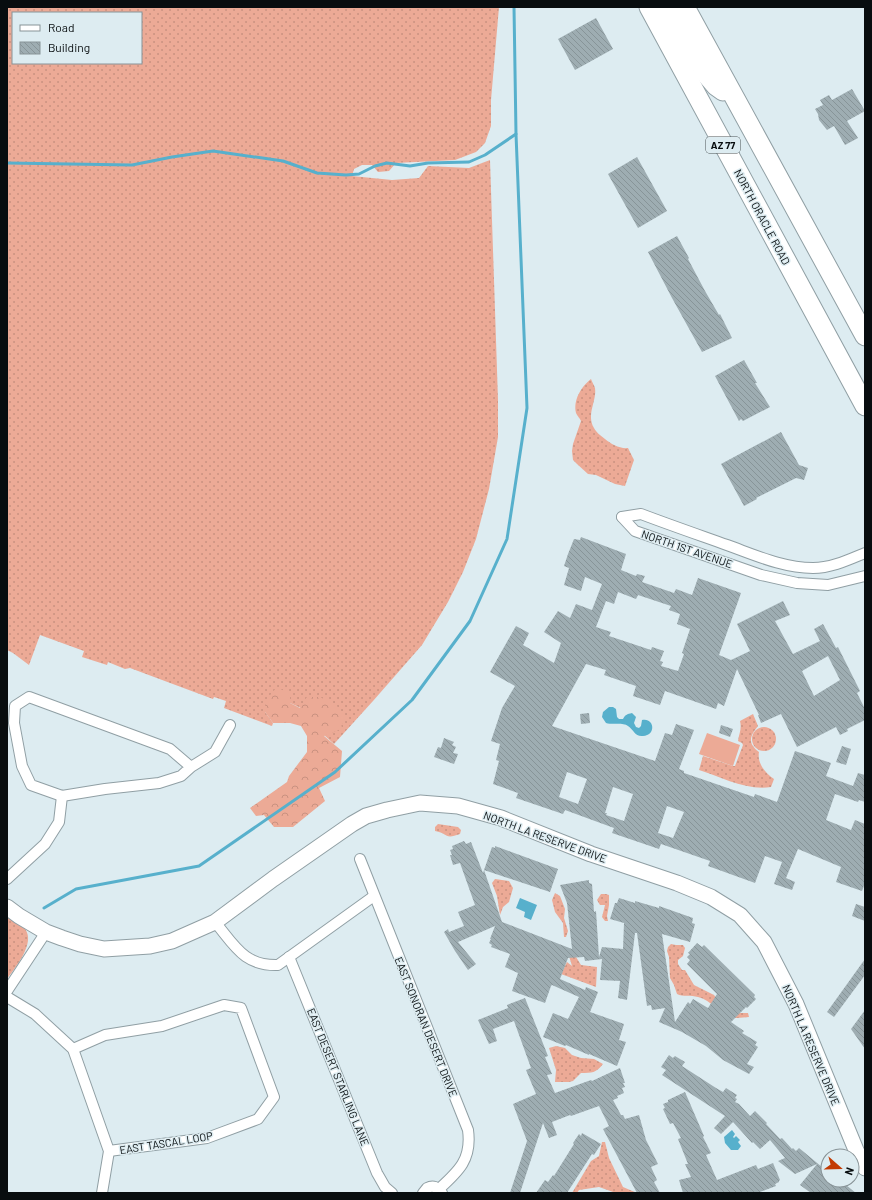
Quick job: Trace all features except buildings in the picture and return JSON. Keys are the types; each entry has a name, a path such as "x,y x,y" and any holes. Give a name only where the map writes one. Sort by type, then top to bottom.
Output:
{"highway":[{"name":"NORTH ORACLE ROAD","path":"649,7 865,406"},
{"path":"669,7 705,73 716,86 723,91 730,90"},
{"name":"AZ 77","path":"685,7 865,336"}],"street":[{"name":"NORTH 1ST AVENUE","path":"865,553 852,559 825,567 800,567 767,560 641,514 622,517 634,531 761,575 797,583 828,585 865,576"},
{"path":"825,567 828,585"},
{"path":"192,767 170,749 29,697 15,706 14,723 22,766 31,785 62,796 105,788 159,783 181,776 215,752 230,724"},
{"path":"7,879 45,844 59,822 62,796"},
{"name":"NORTH LA RESERVE DRIVE","path":"7,907 46,932 62,938 104,949 150,946 172,941 215,922 279,874 366,816 420,803 458,806 501,818 591,854 677,883 711,897 740,915 764,942 796,1004 857,1148"},
{"name":"EAST SONORAN DESERT DRIVE","path":"360,859 468,1130 468,1150 461,1168 441,1191 435,1187 430,1187 425,1189 423,1193"},
{"path":"215,922 238,951 247,958 257,963 268,965 278,964 374,896"},
{"path":"7,991 46,932"},
{"name":"EAST DESERT STARLING LANE","path":"289,957 377,1173 385,1187 392,1193"},
{"path":"7,997 35,1014 73,1048 109,1151 102,1193"},
{"name":"EAST TASCAL LOOP","path":"73,1048 105,1035 162,1026 224,1005 241,1008 274,1097 258,1119 207,1138 109,1151"},
{"name":"NORTH LA RESERVE DRIVE","path":"860,1155 865,1168"}],"green space":[{"path":"7,7 499,7 491,100 491,126 485,143 476,152 455,160 396,163 389,171 378,172 372,165 362,165 354,169 352,176 392,180 419,178 428,166 469,168 490,160 498,437 489,489 476,539 463,572 448,602 422,645 334,744 324,735 301,708 290,703 265,712 273,723 272,726 224,708 226,701 214,697 213,699 130,668 125,669 108,662 107,665 82,657 84,651 40,635 29,665 7,650"},
{"path":"591,379 595,388 595,398 591,413 594,428 607,441 622,448 628,448 634,460 625,486 615,484 596,475 588,474 573,460 573,444 581,421 576,413 576,403 581,390"},
{"path":"277,687 290,694 290,703 300,708 307,697 320,697 338,707 344,716 341,729 324,736 342,751 340,777 319,788 325,801 293,827 274,827 264,815 256,816 250,808 287,782 289,776 307,752 307,736 301,726 290,723 273,723 265,712 265,701"},
{"path":"753,714 758,726 753,733 751,742 755,749 759,752 760,764 774,779 771,787 762,788 743,785 699,770 703,756 735,766 743,745 738,741 741,729 740,721"},
{"path":"764,727 773,730 776,739 773,748 764,751 755,748 752,739 755,730"},
{"path":"707,733 740,745 733,766 699,754"},
{"path":"438,824 458,827 461,830 460,834 448,836 435,831 435,827"},
{"path":"495,879 509,881 513,888 509,902 503,907 500,915 497,896 492,883"},
{"path":"555,893 560,896 565,909 564,918 568,931 566,937 564,937 563,923 555,912 552,900"},
{"path":"601,894 609,895 608,921 605,921 602,917 605,905 600,905 597,900"},
{"path":"7,916 25,929 28,935 28,941 23,955 7,979"},
{"path":"671,944 683,945 685,948 683,956 678,960 678,964 682,970 685,970 694,985 714,995 735,1013 748,1013 749,1017 730,1017 703,999 695,996 677,994 670,978 669,957 667,951"},
{"path":"569,956 576,957 581,965 597,967 596,987 561,974 567,962 572,966"},
{"path":"556,1046 565,1048 572,1055 581,1058 594,1059 603,1064 594,1072 581,1073 573,1081 555,1082 556,1070 549,1048"},
{"path":"602,1142 605,1142 609,1158 623,1187 637,1193 616,1193 599,1187 579,1190 577,1193 572,1193 591,1161 599,1156"}],"water":[{"path":"609,707 616,709 617,717 619,719 623,719 626,715 632,713 636,717 634,723 636,727 639,728 641,726 642,720 649,721 652,726 652,730 647,735 640,736 626,725 606,723 602,717 603,712"},
{"path":"520,898 537,905 531,920 524,917 525,912 516,908"},
{"path":"732,1130 735,1134 733,1137 734,1138 736,1136 740,1140 738,1142 741,1146 738,1150 731,1150 725,1143 724,1137"}],"waterway":[{"path":"44,908 76,889 199,866 335,772 412,700 470,621 507,539 527,408 516,134 514,7"},
{"path":"7,163 132,165 213,151 283,161 317,173 346,175 359,174 375,166 387,163 410,166 428,163 469,162 485,155 516,134"}]}
